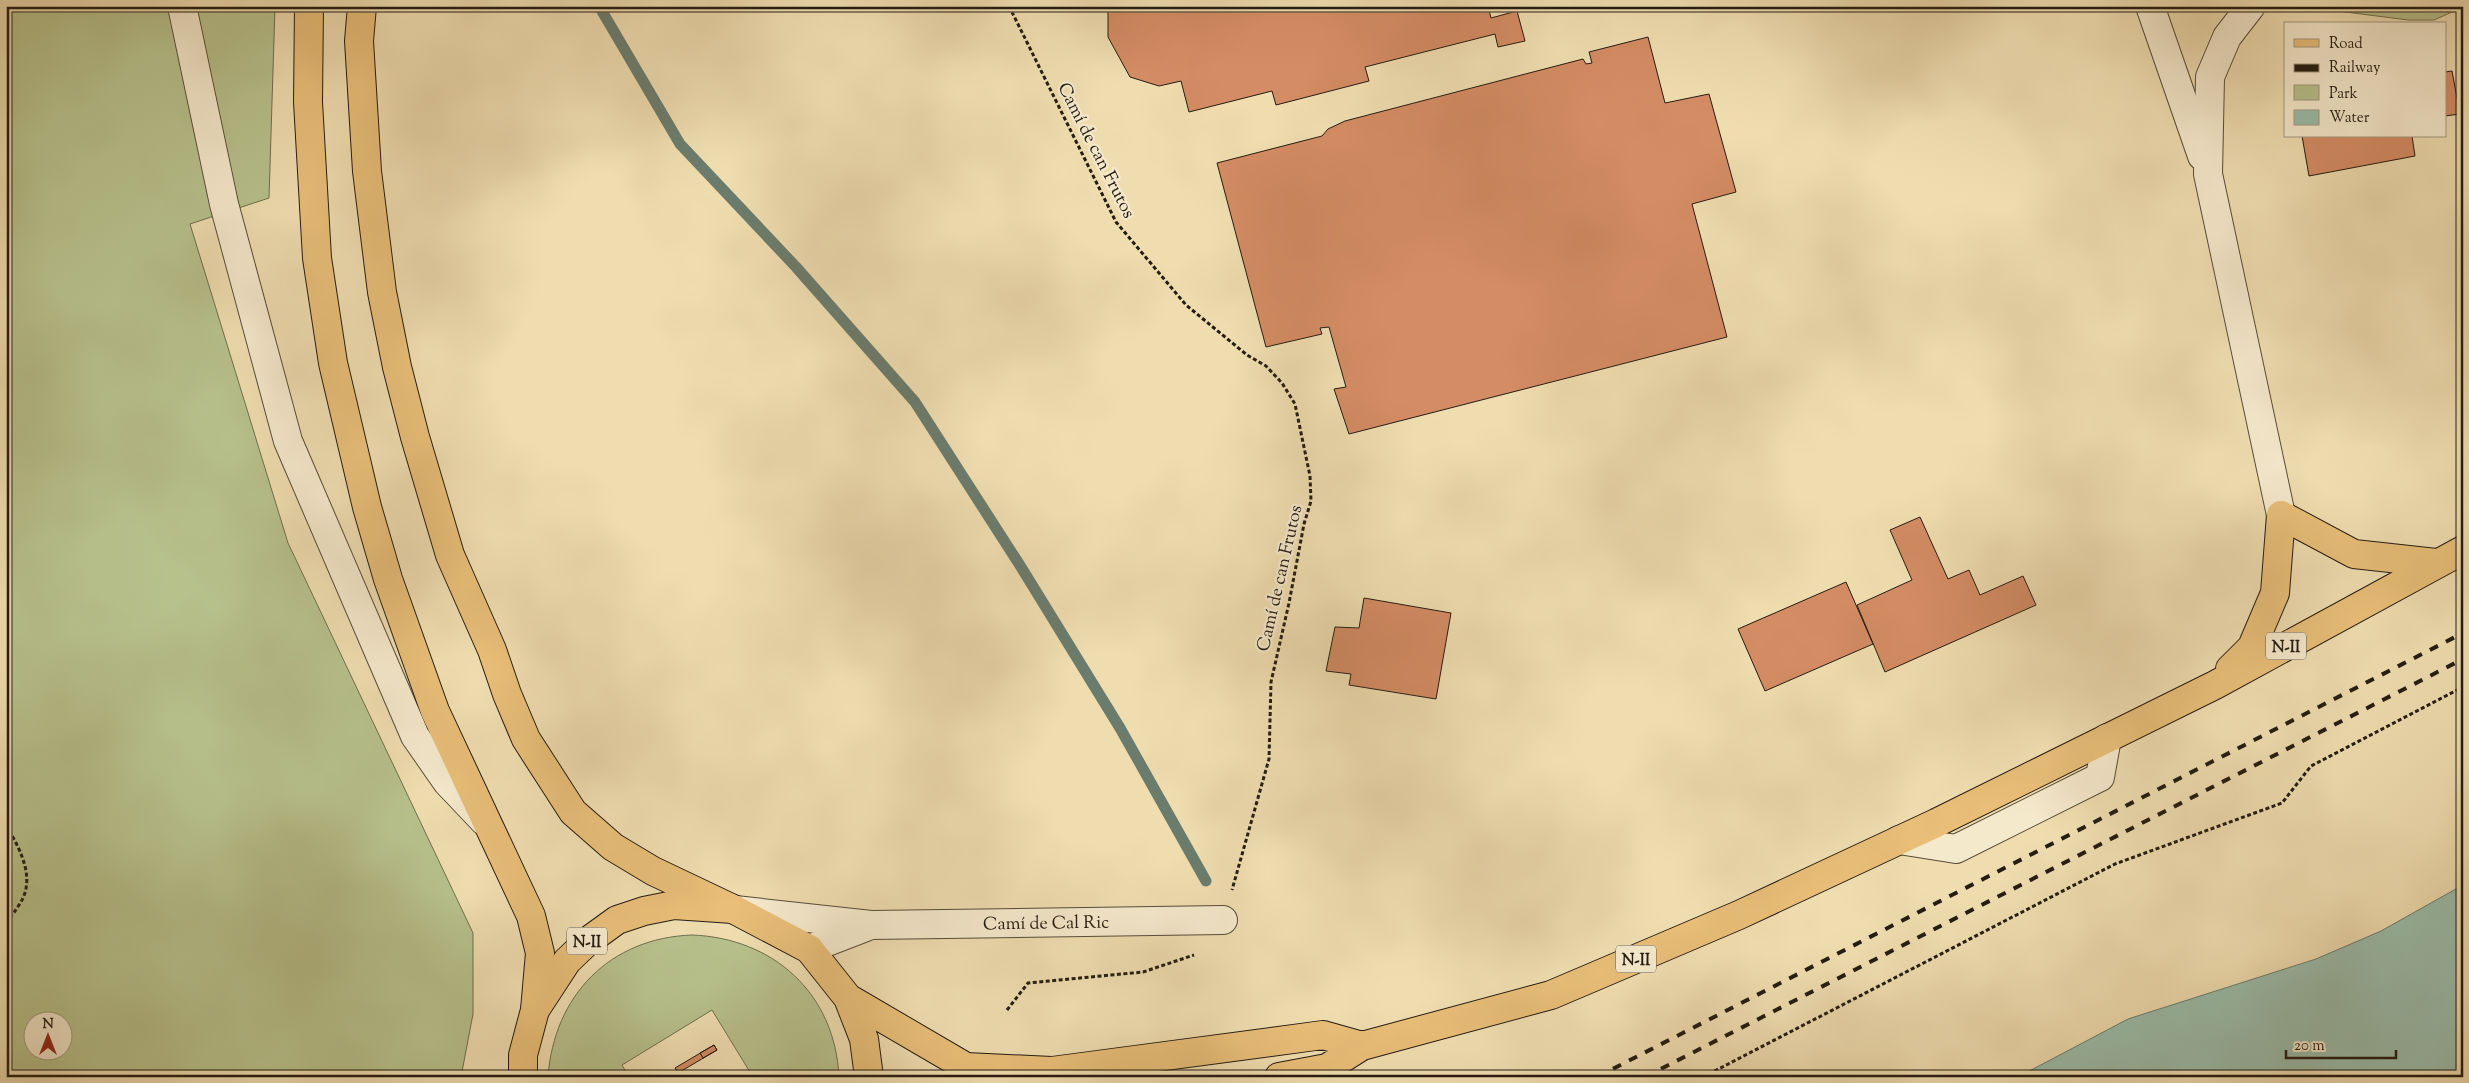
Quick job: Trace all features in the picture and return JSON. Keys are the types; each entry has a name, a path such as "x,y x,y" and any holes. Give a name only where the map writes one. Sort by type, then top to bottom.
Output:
{"main road":[{"path":"309,6 308,102 317,258 333,362 366,507 388,579 435,712 531,916 540,954 535,1010"},
{"path":"362,6 359,40 366,171 382,292 397,368 450,555 492,650 514,712 526,739 573,812 613,847 653,871 733,910"},
{"path":"2215,685 2252,647 2275,593 2281,515 2354,554 2436,563"},
{"name":"N-II","path":"1278,1077 1327,1068 1362,1046 1551,995 1739,915 1899,840 2215,685 2463,550"},
{"name":"N-II","path":"522,1077 523,1055 535,1010 567,961 588,941 617,920 644,911 674,905 733,910 809,949 848,998 864,1039 869,1077"},
{"name":"N-II","path":"848,998 966,1067 1052,1071 1323,1035 1362,1046"}],"street":[{"path":"182,6 224,204 288,441 415,736 447,782 491,828"},
{"path":"2150,6 2208,174 2281,515"},
{"path":"2208,174 2210,77 2227,37 2251,6"},
{"name":"Camí de Cal Ric","path":"733,910 871,925 1223,920"},
{"name":"Camí de Cal Ric","path":"809,949 871,925"}],"path":[{"name":"Camí de can Frutos","path":"1007,1010 1028,983 1143,972 1204,952 1223,920 1269,758 1271,682 1290,603 1304,524 1311,501 1310,476 1295,404 1282,383 1266,366 1247,355 1186,305 1116,222 1010,6"},
{"path":"1703,1077 2115,864 2282,802 2311,766 2463,687"},
{"path":"6,825 17,844 27,869 25,897 11,917 6,918"}],"green space":[{"path":"6,6 275,6 269,198 190,224 288,543 473,933 473,1014 461,1077 6,1077"},
{"path":"2321,6 2463,7 2434,20 2408,20 2330,10"},
{"path":"692,935 721,939 749,947 773,959 794,976 812,996 826,1020 835,1047 839,1077 753,1077 712,1010 622,1065 629,1077 548,1077 553,1047 561,1021 575,997 592,976 612,960 636,947 663,939"}],"water":[{"path":"2463,885 2463,1077 2018,1077 2128,1019 2316,959 2381,931"}],"building":[{"path":"1108,6 1488,6 1491,18 1517,11 1525,41 1498,47 1495,34 1365,67 1369,81 1276,105 1272,91 1189,112 1181,81 1159,86 1130,77 1108,37"},
{"path":"1648,37 1665,103 1709,94 1736,192 1692,204 1727,337 1349,434 1334,389 1346,387 1329,327 1320,328 1322,334 1266,347 1217,163 1322,136 1328,129 1345,121 1583,59 1586,64 1592,63 1589,52"},
{"path":"2452,71 2460,114 2446,116 2446,72"},
{"path":"2302,138 2412,138 2415,156 2309,176"},
{"path":"1920,517 1948,579 1969,570 1980,595 2023,576 2036,605 1885,672 1857,605 1912,580 1890,530"},
{"path":"1846,582 1873,644 1765,691 1738,629"},
{"path":"1364,598 1451,613 1436,699 1349,685 1351,674 1326,671 1335,627 1359,628"},
{"path":"714,1045 717,1050 703,1058 700,1053"},
{"path":"714,1045 717,1050 678,1073 675,1068"}],"waterway":[{"path":"599,6 680,144 796,267 915,402 1021,567 1120,728 1206,881"}],"railway":[{"path":"1597,1077 2463,633"},
{"path":"1645,1077 2463,659"}]}
